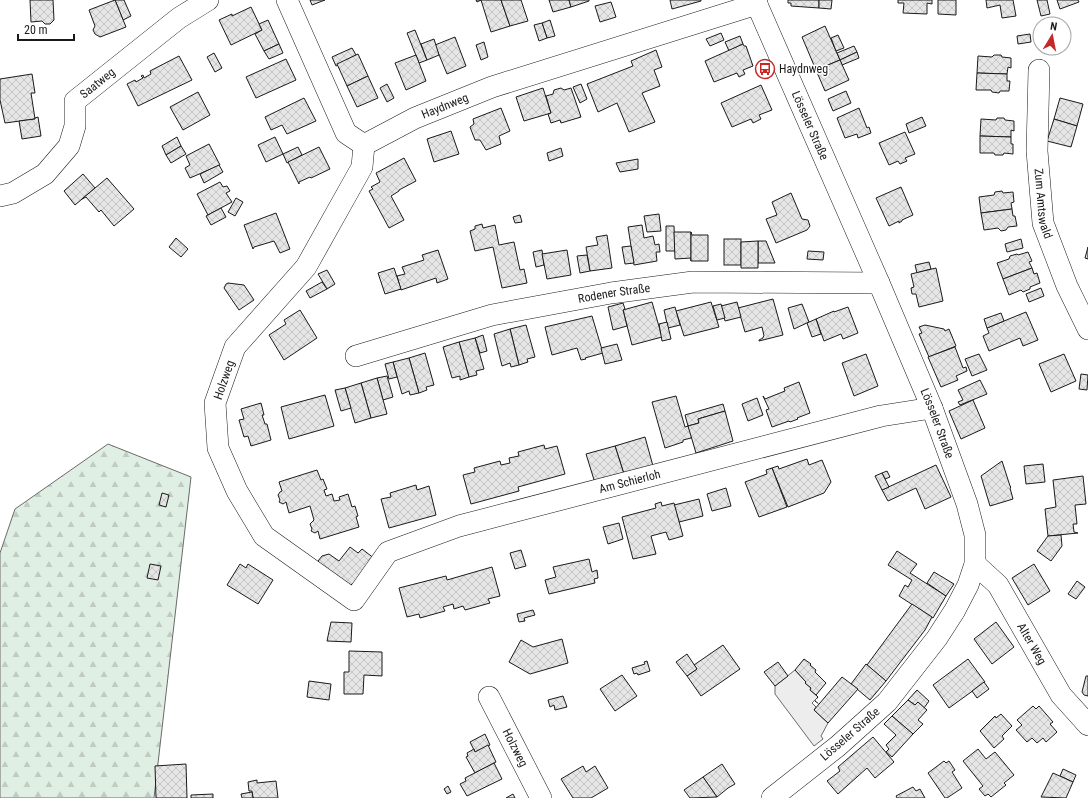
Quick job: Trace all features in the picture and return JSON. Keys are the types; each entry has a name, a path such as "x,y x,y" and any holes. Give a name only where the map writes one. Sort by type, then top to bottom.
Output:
{"street":[{"name":"Saatweg","path":"0,196 13,193 44,174 69,146 75,126 75,101 179,18 208,0"},
{"path":"287,0 346,133 364,145"},
{"name":"Haydnweg","path":"364,145 415,118 492,87 756,2"},
{"name":"Lösseler Straße","path":"756,2 932,408 967,504 975,536 974,564 968,585 955,610 937,638 887,702 838,746 772,798"},
{"name":"Zum Amtswald","path":"1039,70 1037,151 1043,223 1067,286 1088,329"},
{"name":"Holzweg","path":"354,600 264,536 237,492 218,448 215,403 235,347 306,267 362,167 364,145"},
{"name":"Rodener Straße","path":"356,356 492,315 611,293 693,282 879,283"},
{"name":"Am Schierloh","path":"354,600 388,552 459,526 881,416 932,408"},
{"name":"Alter Weg","path":"974,564 998,585 1061,695 1088,725"},
{"name":"Holzweg","path":"489,697 541,798"}],"green space":[{"path":"108,444 191,477 154,798 0,798 0,553 15,509"}],"shaded area":[{"path":"795,670 811,688 810,690 818,697 812,703 816,707 814,710 828,723 821,736 823,739 814,746 775,694 775,686"}],"building":[{"path":"30,0 53,0 54,20 50,24 45,24 42,21 31,22"},
{"path":"115,0 124,0 131,16 123,20"},
{"path":"115,0 126,27 100,37 95,34 93,30 95,26 89,10"},
{"path":"310,0 325,0 312,5"},
{"path":"481,0 501,0 510,26 491,32"},
{"path":"501,0 521,0 528,21 510,26"},
{"path":"549,0 569,0 571,7 553,12"},
{"path":"569,0 589,0 589,1 571,7"},
{"path":"670,0 701,0 701,1 672,9"},
{"path":"788,0 819,0 819,8 791,6 791,3 788,3"},
{"path":"819,0 832,0 831,9 819,8"},
{"path":"898,0 932,0 932,4 927,3 927,14 903,13 904,3 898,3"},
{"path":"938,0 956,0 956,15 938,14"},
{"path":"986,0 1013,0 1016,16 1002,18 1000,5 987,8"},
{"path":"1037,0 1047,0 1050,14 1041,16"},
{"path":"1057,0 1078,0 1079,2 1060,9"},
{"path":"611,2 616,17 600,22 595,6"},
{"path":"251,7 262,30 231,45 219,20"},
{"path":"268,20 279,44 264,51 255,34 262,30 259,24"},
{"path":"550,20 555,36 547,38 542,23"},
{"path":"542,23 547,38 539,41 534,25"},
{"path":"825,26 840,60 816,70 802,37"},
{"path":"415,30 427,60 419,63 407,33"},
{"path":"721,33 724,40 710,46 706,39"},
{"path":"1030,34 1031,42 1018,44 1017,36"},
{"path":"838,35 844,48 836,51 831,38"},
{"path":"740,36 743,44 729,51 725,42"},
{"path":"455,37 466,66 447,74 435,45"},
{"path":"434,39 439,55 427,60 421,44"},
{"path":"484,42 488,57 481,60 476,45"},
{"path":"279,44 283,53 269,59 264,51"},
{"path":"743,44 746,46 753,66 743,70 745,74 739,77 737,73 714,82 705,61"},
{"path":"854,46 857,52 840,60 837,53"},
{"path":"352,48 356,55 336,66 332,57"},
{"path":"656,50 662,67 654,70 660,86 642,93 655,122 629,132 617,103 598,112 587,84 633,66 631,61"},
{"path":"857,52 859,58 842,65 840,60"},
{"path":"214,53 222,68 215,72 207,57"},
{"path":"358,54 368,76 347,86 337,64"},
{"path":"416,55 426,81 406,90 395,63"},
{"path":"994,55 1001,55 1002,57 1011,58 1011,68 1008,67 1007,74 977,73 978,56 992,57"},
{"path":"179,56 192,80 138,106 127,84 135,80 136,82 143,78 141,76 143,75 144,78 151,74 150,71"},
{"path":"286,59 296,80 256,98 246,77"},
{"path":"840,60 849,80 825,91 816,70"},
{"path":"977,73 1007,74 1007,81 1010,81 1009,91 1000,91 999,93 992,92 991,90 976,90"},
{"path":"32,74 35,93 31,93 35,119 5,123 0,100 0,79"},
{"path":"368,76 378,98 357,107 347,86"},
{"path":"387,84 394,98 387,102 380,88"},
{"path":"581,84 587,99 580,103 573,87"},
{"path":"761,85 772,110 759,115 761,119 753,123 751,119 732,127 721,103"},
{"path":"543,88 551,113 524,121 516,97"},
{"path":"561,88 564,90 571,88 581,117 561,123 560,120 551,123 548,114 551,113 546,96 553,94 554,90"},
{"path":"846,91 851,103 833,111 828,99"},
{"path":"198,92 210,115 183,130 170,107"},
{"path":"304,98 316,121 287,134 282,125 271,130 265,117"},
{"path":"1060,98 1083,104 1077,126 1054,119"},
{"path":"501,108 510,131 499,136 501,144 486,150 480,140 475,140 470,127 474,124 473,119"},
{"path":"859,108 867,128 869,127 871,133 858,138 857,134 845,138 837,118"},
{"path":"38,117 41,136 22,139 19,121 35,119"},
{"path":"922,117 926,126 909,133 906,124"},
{"path":"997,118 1004,118 1005,120 1014,121 1014,131 1011,130 1011,137 980,136 981,119 996,120"},
{"path":"1054,119 1077,126 1071,147 1047,141"},
{"path":"451,131 459,154 434,162 427,139"},
{"path":"905,132 915,154 905,158 907,161 900,164 898,161 889,165 879,143"},
{"path":"980,136 1011,137 1013,154 1004,153 1003,155 995,155 994,153 980,153"},
{"path":"177,137 181,146 166,155 162,146"},
{"path":"275,137 283,154 266,162 258,145"},
{"path":"209,144 220,165 190,178 185,168 190,165 186,156"},
{"path":"181,146 186,154 171,163 166,155"},
{"path":"298,147 302,155 287,163 283,154"},
{"path":"319,147 330,169 299,182 299,184 288,162"},
{"path":"561,148 563,156 549,161 547,153"},
{"path":"404,158 416,181 391,196 404,220 389,228 369,191 373,189 371,187 380,182 376,173"},
{"path":"638,159 638,169 620,172 616,163"},
{"path":"219,165 223,172 204,183 200,174"},
{"path":"83,174 95,188 75,205 64,191"},
{"path":"107,178 134,209 114,226 101,210 99,212 86,197 82,199"},
{"path":"220,182 223,187 227,186 230,191 226,193 232,202 208,215 197,194"},
{"path":"901,187 913,215 899,223 899,221 889,226 876,198"},
{"path":"1002,191 1003,193 1013,192 1014,202 1011,203 1012,209 981,213 979,197 994,195 995,192"},
{"path":"791,193 802,219 808,220 810,226 807,230 776,243 766,219 777,215 772,202"},
{"path":"236,198 243,202 235,216 228,212"},
{"path":"221,208 226,217 211,225 206,216"},
{"path":"1012,209 1017,226 1008,227 1006,230 1001,231 998,228 984,230 981,213"},
{"path":"276,213 290,249 280,253 274,241 254,247 253,249 244,225"},
{"path":"659,214 661,231 647,232 644,216"},
{"path":"520,215 522,222 515,223 513,217"},
{"path":"482,224 483,228 495,225 499,245 514,242 520,270 524,269 527,283 502,288 493,247 475,251 470,231 475,229 475,226"},
{"path":"642,225 644,238 653,236 655,245 659,244 660,252 656,252 657,261 634,265 628,227"},
{"path":"666,226 674,226 675,251 666,251"},
{"path":"674,232 691,232 691,258 675,259"},
{"path":"691,232 692,235 708,235 708,261 691,261"},
{"path":"607,235 612,268 590,271 586,247 598,245 596,237"},
{"path":"176,238 188,249 181,257 169,247"},
{"path":"724,239 741,239 741,265 724,265"},
{"path":"1021,239 1023,248 1007,252 1005,244"},
{"path":"758,241 766,241 775,263 758,263"},
{"path":"758,241 758,268 741,268 741,242"},
{"path":"631,246 634,263 625,264 622,247"},
{"path":"1088,247 1088,259 1085,258"},
{"path":"438,250 448,279 437,283 436,278 401,290 397,276 405,274 402,267 424,260 422,255"},
{"path":"542,250 544,265 536,267 533,252"},
{"path":"567,250 571,275 547,279 542,254"},
{"path":"808,251 824,252 823,260 807,259"},
{"path":"1028,252 1032,261 1029,262 1032,268 1003,279 997,263 1009,259 1010,256"},
{"path":"587,255 590,271 580,273 577,256"},
{"path":"929,262 931,269 917,273 915,265"},
{"path":"394,268 401,289 385,294 378,273"},
{"path":"936,268 943,301 919,307 916,294 912,294 911,288 914,287 911,274"},
{"path":"1032,268 1034,274 1037,273 1040,283 1023,292 1021,290 1009,295 1003,279"},
{"path":"327,270 335,284 327,289 318,274"},
{"path":"322,282 327,289 310,298 306,291"},
{"path":"228,283 244,285 254,300 239,310 224,288"},
{"path":"1041,288 1044,296 1029,302 1026,294"},
{"path":"773,299 783,335 759,341 764,336 762,327 745,332 738,308"},
{"path":"652,302 662,337 632,345 623,310"},
{"path":"711,302 719,327 684,336 676,311"},
{"path":"737,302 741,317 725,321 721,306"},
{"path":"623,303 627,326 613,330 608,307"},
{"path":"721,304 725,318 717,320 713,306"},
{"path":"802,304 809,322 794,329 788,308"},
{"path":"675,307 680,325 668,328 664,310"},
{"path":"848,307 858,333 843,339 841,334 824,341 816,319"},
{"path":"300,310 317,338 284,360 269,335 286,324 284,320"},
{"path":"1026,312 1038,340 1023,346 1020,338 989,351 983,336 989,333 987,328"},
{"path":"1001,313 1004,321 987,328 984,319"},
{"path":"592,316 603,353 581,360 577,348 552,355 545,327"},
{"path":"816,319 821,334 812,337 807,323"},
{"path":"667,322 671,339 662,341 659,324"},
{"path":"526,325 535,357 527,359 528,362 519,365 510,329"},
{"path":"925,325 944,329 945,331 949,329 956,346 929,357 919,334 922,333 919,327"},
{"path":"510,329 519,365 511,367 510,363 502,366 494,334"},
{"path":"483,335 487,351 480,353 475,338"},
{"path":"475,338 484,369 476,371 477,375 469,377 459,342"},
{"path":"459,342 469,377 460,380 460,376 452,378 443,347"},
{"path":"617,344 622,360 605,364 601,348"},
{"path":"955,347 963,368 966,367 967,371 956,376 958,380 941,387 928,357"},
{"path":"425,353 434,385 426,387 427,390 419,393 409,358"},
{"path":"866,354 878,386 854,396 842,363"},
{"path":"979,354 987,370 972,376 965,359"},
{"path":"1064,354 1076,381 1051,392 1039,364"},
{"path":"409,358 419,393 410,395 409,391 402,394 393,362"},
{"path":"393,362 397,377 389,379 385,364"},
{"path":"1081,374 1088,375 1087,390 1079,389"},
{"path":"387,376 393,397 383,400 377,378"},
{"path":"377,378 387,414 371,418 361,383"},
{"path":"980,380 987,394 960,405 958,402 963,400 958,390"},
{"path":"799,382 810,413 790,422 789,421 772,427 766,410 769,409 763,396 765,399 785,391 784,388"},
{"path":"361,383 371,418 355,423 345,388"},
{"path":"345,388 351,408 341,411 335,390"},
{"path":"325,395 334,426 289,439 281,407"},
{"path":"676,396 685,427 688,426 692,436 691,438 683,440 683,442 665,448 652,402"},
{"path":"757,398 763,415 748,421 742,404"},
{"path":"973,400 985,428 961,439 949,411"},
{"path":"261,403 264,415 262,415 265,424 267,424 271,440 251,446 248,436 244,437 239,420 244,419 241,409"},
{"path":"723,404 725,411 698,419 699,423 688,426 685,415"},
{"path":"725,411 733,441 696,453 688,426 699,423 698,419"},
{"path":"645,437 653,466 624,474 615,446"},
{"path":"544,445 545,449 557,446 565,474 518,487 519,491 471,504 463,475 475,472 474,468 500,461 501,465 510,463 509,458 519,456 518,452"},
{"path":"615,446 624,474 595,483 586,454"},
{"path":"807,459 809,465 822,460 831,482 824,493 788,507 772,468 778,466 779,469"},
{"path":"1002,461 1011,487 1013,499 990,506 981,476"},
{"path":"1043,464 1045,482 1026,484 1024,466"},
{"path":"936,465 951,497 925,509 916,488 888,501 882,490"},
{"path":"772,468 787,507 759,517 745,482 767,474 766,470"},
{"path":"317,470 327,489 324,490 326,496 332,494 334,501 340,500 339,497 348,494 352,507 355,506 359,527 320,539 318,531 315,533 311,531 312,529 310,524 314,520 310,506 289,513 286,502 283,504 279,502 280,500 278,495 282,491 279,482"},
{"path":"887,471 890,477 885,479 882,473"},
{"path":"882,473 889,487 882,490 875,476"},
{"path":"1083,476 1086,504 1075,505 1077,524 1073,524 1074,532 1078,533 1048,536 1045,509 1056,507 1053,480"},
{"path":"416,485 417,490 429,486 436,515 389,528 381,499 391,497 390,493"},
{"path":"726,488 731,506 712,511 707,494"},
{"path":"162,493 169,495 166,507 159,505"},
{"path":"699,499 703,516 679,522 674,505"},
{"path":"661,502 662,506 674,503 683,536 669,540 666,532 651,536 656,554 633,559 622,517 656,508 655,504"},
{"path":"619,523 623,539 608,544 603,527"},
{"path":"1061,535 1062,546 1051,561 1037,551 1048,536"},
{"path":"350,547 358,553 362,549 375,559 355,584 342,586 318,561 322,556 329,554 339,561"},
{"path":"521,550 526,566 515,569 510,553"},
{"path":"897,551 917,564 910,573 946,596 933,618 899,596 905,585 908,587 912,580 888,565"},
{"path":"589,559 592,572 597,570 598,578 594,579 595,583 549,594 545,580 556,577 553,567"},
{"path":"150,564 161,566 158,580 147,578"},
{"path":"240,564 246,568 248,564 273,580 258,604 227,585"},
{"path":"1034,564 1050,591 1028,605 1012,578"},
{"path":"492,567 500,596 488,599 490,603 465,610 463,606 454,609 453,604 443,607 445,611 420,618 419,614 407,617 399,588 446,576 447,580"},
{"path":"934,572 954,584 946,596 927,583"},
{"path":"1077,581 1085,587 1076,599 1068,594"},
{"path":"912,604 932,617 925,630 886,681 867,665"},
{"path":"533,610 535,615 524,618 525,621 519,622 517,614"},
{"path":"331,622 352,623 351,642 327,641"},
{"path":"996,622 1014,647 992,664 974,639"},
{"path":"562,639 568,663 530,674 509,662 521,640 533,647"},
{"path":"723,645 740,669 701,696 687,676 697,669 694,665"},
{"path":"349,651 382,652 382,676 364,675 363,694 344,694 344,672 349,672"},
{"path":"687,654 697,669 687,676 676,662"},
{"path":"804,659 811,664 810,665 816,670 815,672 826,683 816,695 810,690 811,688 795,670"},
{"path":"968,659 985,682 949,708 933,685"},
{"path":"647,661 650,671 638,675 637,673 634,674 632,668 645,664 644,662"},
{"path":"778,662 788,676 775,686 764,672"},
{"path":"866,664 886,681 870,700 851,684"},
{"path":"622,675 637,696 615,711 600,689"},
{"path":"1086,676 1088,676 1088,696 1084,695 1082,692"},
{"path":"842,677 858,689 828,723 814,710"},
{"path":"309,681 331,684 329,700 307,697"},
{"path":"984,682 989,689 977,698 972,691"},
{"path":"917,690 929,701 924,708 918,702 915,705 908,700"},
{"path":"563,696 567,707 555,710 554,705 550,707 548,700"},
{"path":"908,700 915,705 918,702 927,710 918,720 923,724 913,734 892,716"},
{"path":"1033,706 1036,709 1039,706 1053,722 1050,724 1057,732 1046,742 1043,738 1037,743 1032,738 1027,742 1016,730 1022,725 1017,720"},
{"path":"1001,714 1012,726 1002,736 1004,739 994,748 980,731 995,716 996,718"},
{"path":"892,716 913,734 892,757 886,752 889,749 886,745 896,735 884,724"},
{"path":"485,734 490,745 475,752 470,742"},
{"path":"873,737 894,762 875,778 867,768 838,794 827,781 840,771 838,767"},
{"path":"488,745 496,762 475,773 466,757 468,756 467,753 474,749 475,752"},
{"path":"978,749 986,759 995,752 1014,775 1004,783 1006,785 991,797 988,794 985,796 979,789 983,786 963,761"},
{"path":"944,761 946,763 949,761 955,770 952,772 962,788 947,798 945,798 928,773"},
{"path":"494,763 502,779 467,796 460,784 466,781 465,778"},
{"path":"186,764 187,798 156,798 155,766"},
{"path":"722,764 735,784 717,797 703,777"},
{"path":"583,766 586,772 595,766 608,788 591,798 573,798 561,779"},
{"path":"1063,769 1076,775 1073,782 1060,776"},
{"path":"1053,773 1073,782 1066,798 1041,797"},
{"path":"703,777 717,797 690,798 684,790"},
{"path":"257,780 257,783 276,781 278,798 253,798 252,791 249,791 248,782"},
{"path":"448,786 451,792 447,794 444,789"},
{"path":"913,787 916,791 920,789 925,798 897,798 896,796"},
{"path":"252,792 253,798 242,798 241,794"},
{"path":"213,794 213,798 191,798 191,795"},
{"path":"513,794 515,798 506,798"}],"fence":[{"path":"816,695 818,697 815,701 819,704"}],"place":[{"name":"Haydnweg","path":"765,69"}]}
